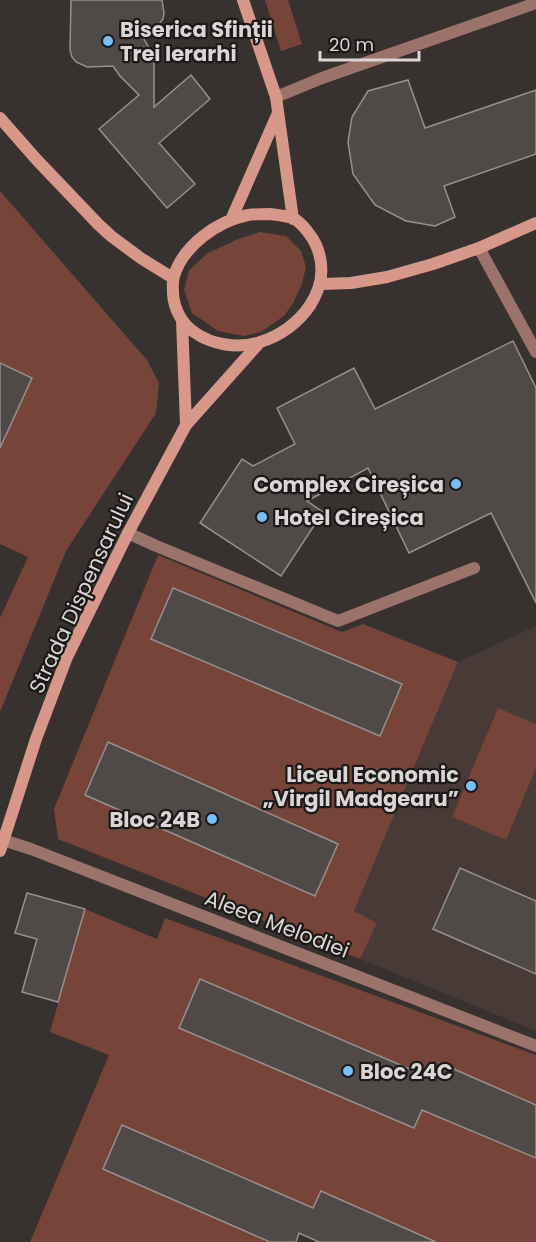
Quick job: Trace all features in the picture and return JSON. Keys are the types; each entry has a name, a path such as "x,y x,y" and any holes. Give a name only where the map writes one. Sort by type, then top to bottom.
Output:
{"street":[{"path":"243,0 276,97 293,219"},
{"path":"276,97 322,78 536,3"},
{"path":"231,220 279,112"},
{"path":"0,118 98,224 111,236 173,278"},
{"path":"186,425 182,320 173,301 173,278 181,259 192,244 209,232 231,220 248,215 270,214 293,219 314,239 322,269 321,284 351,283 387,277 433,264 479,248 536,223"},
{"path":"479,248 536,352"},
{"name":"Strada Dispensarului","path":"182,320 193,332 222,345 260,342 285,330 300,318 313,301 321,284"},
{"name":"Strada Dispensarului","path":"2,846 36,740 67,657 128,532 186,425 260,342"},
{"path":"128,532 154,545 338,621 474,568"},
{"name":"Aleea Melodiei","path":"2,846 31,849 536,1046"}],"shaded area":[{"path":"265,0 288,0 302,44 281,51"},
{"path":"0,191 147,360 159,383 156,413 66,551 0,712 0,618 28,557 0,544 0,446 32,379 0,363"},
{"path":"260,232 286,236 301,251 306,267 302,284 284,316 261,332 244,336 218,331 192,313 184,290 189,270 208,253"},
{"path":"158,555 342,632 363,624 458,662 354,911 377,923 360,959 58,839 54,809","holes":["173,588 401,684 380,736 151,639","109,742 338,844 315,896 85,795"]},
{"name":"Liceul Economic „Virgil Madgearu”","path":"536,626 536,1031 360,959 377,923 354,911 458,662"},
{"path":"498,708 536,724 536,768 506,840 452,817"},
{"path":"85,909 157,939 165,918 536,1055 536,1105 440,1064 433,1079 200,979 414,1128 422,1110 536,1158 536,1242 436,1242 321,1191 313,1208 123,1125 104,1169 270,1242 30,1242 109,1055 50,1032"}],"building":[{"path":"71,0 162,0 163,19 144,39 154,57 154,107 191,75 210,99 159,143 195,184 167,208 99,129 139,95 113,66 87,67 76,62 72,57 70,50"},
{"path":"408,80 425,128 536,90 536,154 444,186 455,217 435,226 406,221 375,205 353,174 348,142 352,117 368,91"},
{"name":"Complex Cireșica","path":"513,341 536,388 536,603 491,513 409,553 368,468 307,501 323,512 281,576 200,523 242,459 253,466 295,444 277,408 354,368 375,409"},
{"path":"0,363 32,378 0,448"},
{"path":"173,588 402,684 380,736 151,639"},
{"name":"Bloc 24B","path":"108,742 338,844 315,896 85,795"},
{"path":"460,868 536,901 536,974 433,929"},
{"path":"27,893 85,909 58,1002 22,992 37,939 15,933"},
{"name":"Bloc 24C","path":"200,979 433,1079 440,1063 536,1105 536,1158 422,1110 414,1128 179,1028"},
{"path":"122,1125 313,1208 321,1191 436,1242 319,1242 299,1233 296,1242 270,1242 103,1169"}],"place":[{"name":"Biserica Sfinții Trei Ierarhi","path":"108,41"},
{"name":"Complex Cireșica","path":"456,484"},
{"name":"Hotel Cireșica","path":"262,517"},
{"name":"Liceul Economic „Virgil Madgearu”","path":"471,786"},
{"name":"Bloc 24B","path":"212,819"},
{"name":"Bloc 24C","path":"348,1071"}]}
